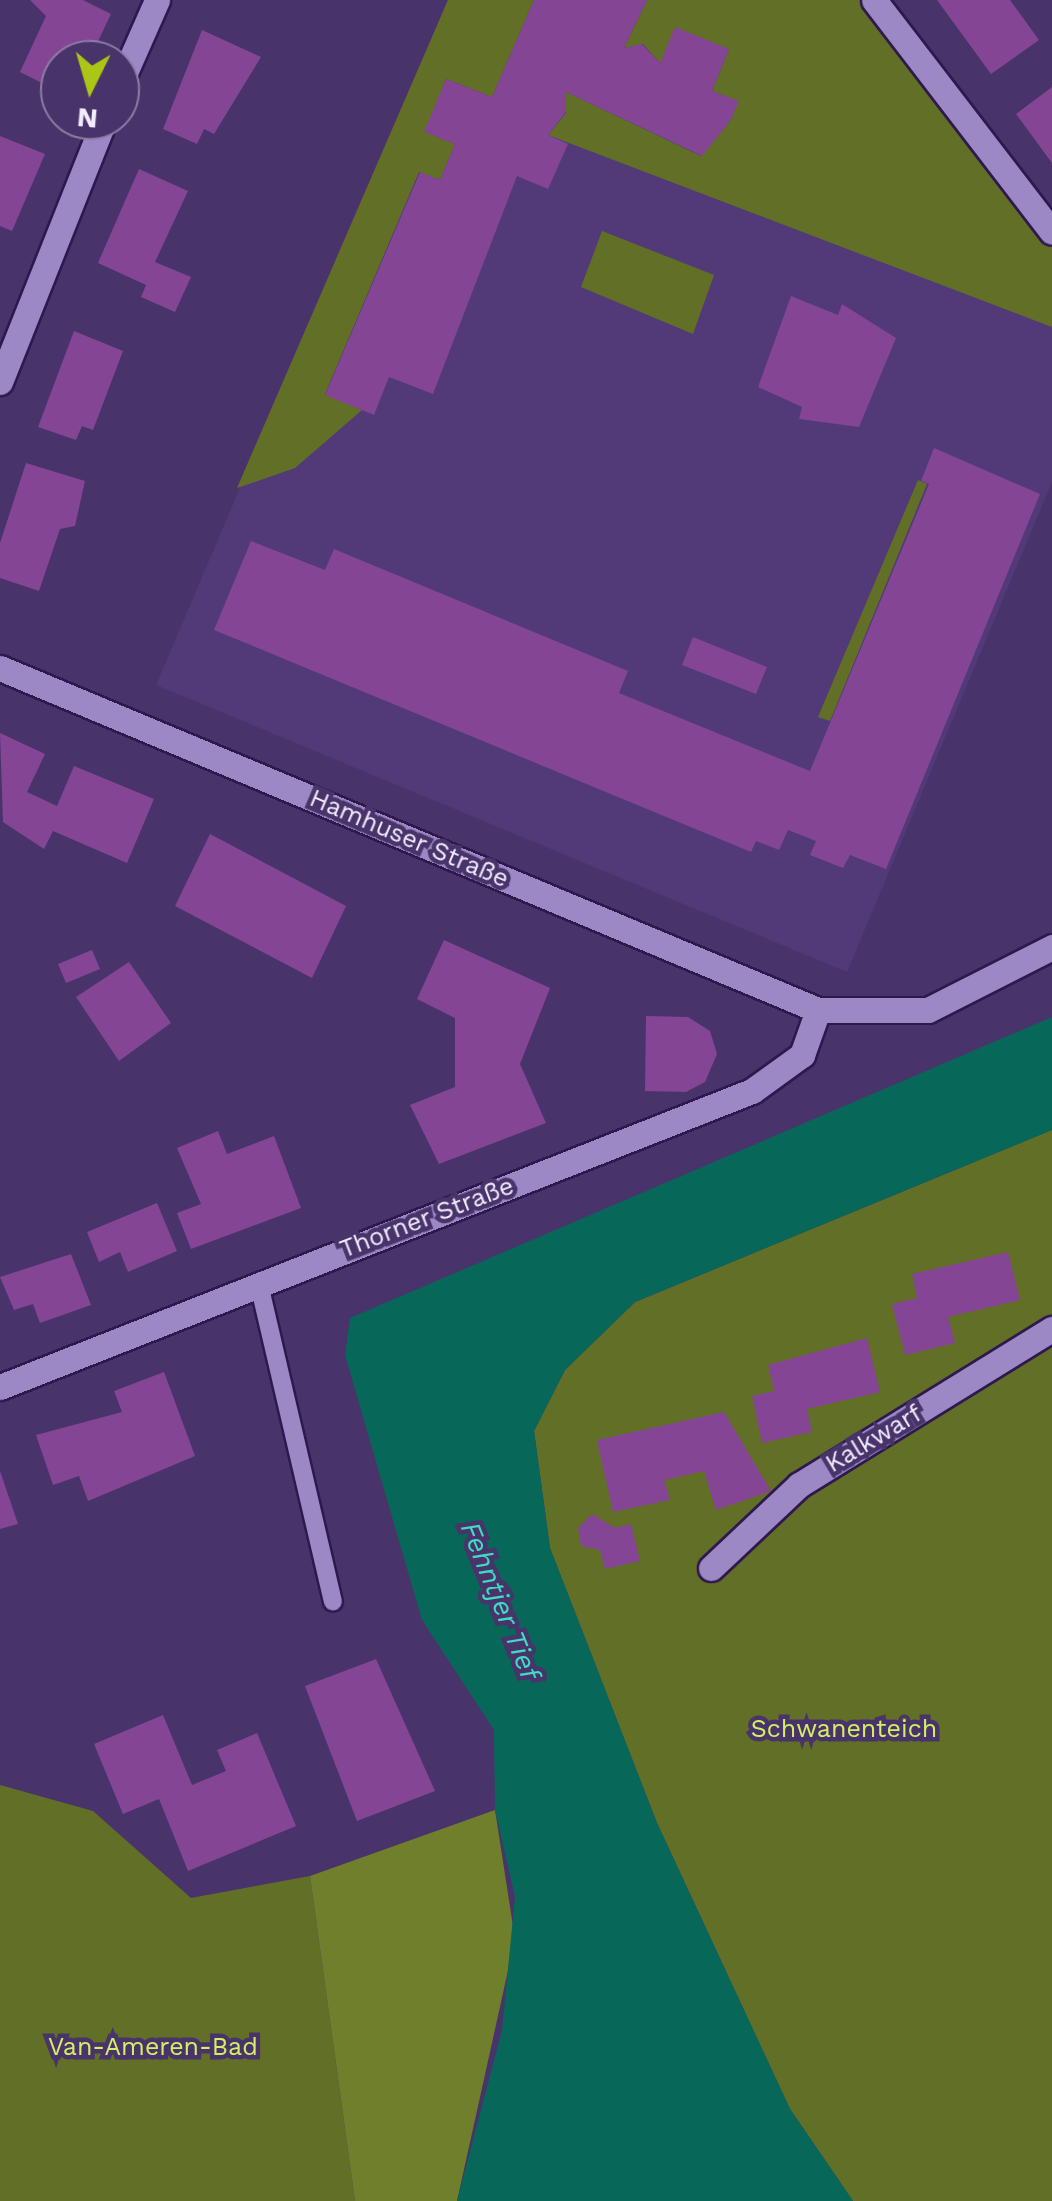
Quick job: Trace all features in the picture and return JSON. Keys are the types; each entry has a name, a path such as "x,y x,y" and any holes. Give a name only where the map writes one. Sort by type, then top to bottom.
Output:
{"street":[{"path":"140,40 158,0"},
{"path":"874,0 1052,232"},
{"path":"0,382 96,140"},
{"name":"Hamhuser Straße","path":"0,668 818,1010"},
{"path":"818,1010 928,1010 1052,947"},
{"name":"Thorner Straße","path":"0,1387 752,1091 802,1055 818,1010"},
{"name":"Kalkwarf","path":"711,1568 798,1484 1052,1330"}],"lane":[{"path":"258,1284 333,1602"}],"shaded area":[{"path":"448,0 836,0 1052,273 1052,482 847,972 156,685"},
{"path":"495,1810 515,1939 457,2201 355,2201 310,1876"}],"green space":[{"path":"448,0 534,0 492,97 446,79 425,132 455,144 440,180 419,172 325,394 362,410 295,468 237,488"},
{"path":"647,0 872,0 1052,236 1052,327 548,135 566,113 566,92 701,156 730,121 738,101 712,91 729,49 660,63 643,44 624,48"},
{"path":"602,231 714,275 693,334 581,287"},
{"path":"918,480 927,484 830,721 818,717"},
{"name":"Schwanenteich","path":"1052,1130 1052,2201 853,2201 790,2109 657,1823 550,1548 534,1431 565,1370 635,1302"},
{"name":"Van-Ameren-Bad","path":"0,1785 93,1811 191,1898 310,1876 355,2201 0,2201"}],"water":[{"name":"Fehntjer Tief","path":"1052,1017 1052,1130 635,1302 565,1370 534,1431 550,1548 657,1823 790,2109 853,2201 457,2201 502,2030 515,1897 495,1810 494,1730 422,1620 345,1355 350,1318"}],"building":[{"path":"30,0 83,0 111,14 99,40 40,40 40,82 20,72 46,16"},
{"path":"534,0 647,0 624,48 642,44 660,63 675,27 729,49 712,91 739,101 730,121 702,156 566,92 566,112 548,135 568,144 548,189 517,176 433,394 389,377 374,415 325,395 420,172 440,180 455,144 424,132 446,79 492,97"},
{"path":"937,0 1010,0 1039,40 991,74"},
{"path":"202,30 261,57 214,134 204,129 197,144 163,129"},
{"path":"1052,87 1052,163 1016,114"},
{"path":"0,136 45,154 12,231 0,226"},
{"path":"139,169 188,191 155,262 191,277 175,312 141,297 146,285 98,263"},
{"path":"791,296 838,315 842,304 896,338 859,427 799,419 802,407 758,387"},
{"path":"74,331 123,351 93,430 82,426 76,440 38,427"},
{"path":"934,448 1040,494 886,869 850,855 843,868 810,855 816,841 788,830 779,850 756,841 751,852 214,630 251,541 325,570 334,549 628,671 619,693 810,771 929,484 921,481"},
{"path":"26,463 85,481 75,526 60,529 39,591 0,578 0,543"},
{"path":"693,637 767,667 756,694 682,665"},
{"path":"0,733 45,754 27,792 57,806 74,766 154,799 127,863 53,831 44,849 3,822"},
{"path":"210,834 346,906 312,978 175,906"},
{"path":"444,940 550,988 520,1064 546,1123 439,1164 410,1105 455,1087 455,1018 417,999"},
{"path":"92,950 100,969 66,983 58,964"},
{"path":"129,962 171,1023 119,1061 76,997"},
{"path":"646,1016 688,1017 710,1031 717,1054 705,1082 686,1092 645,1091"},
{"path":"218,1131 227,1154 274,1136 301,1208 191,1249 177,1213 201,1204 177,1148"},
{"path":"157,1203 177,1251 128,1272 120,1252 99,1262 87,1232"},
{"path":"1008,1252 1020,1300 948,1317 955,1343 905,1355 892,1304 917,1298 912,1274"},
{"path":"71,1254 91,1305 40,1323 33,1304 14,1310 0,1277"},
{"path":"867,1338 880,1392 807,1409 812,1432 762,1443 752,1396 774,1391 768,1365"},
{"path":"164,1372 195,1456 88,1501 79,1476 53,1485 36,1435 122,1412 114,1391"},
{"path":"724,1412 771,1491 716,1510 704,1471 664,1480 670,1500 613,1512 597,1440"},
{"path":"0,1471 18,1524 0,1529"},
{"path":"592,1514 615,1528 631,1524 640,1561 605,1569 600,1550 581,1546 578,1528"},
{"path":"376,1659 435,1791 357,1821 305,1686"},
{"path":"163,1715 192,1785 226,1771 217,1750 257,1733 296,1826 188,1871 159,1799 123,1814 94,1744"}]}
